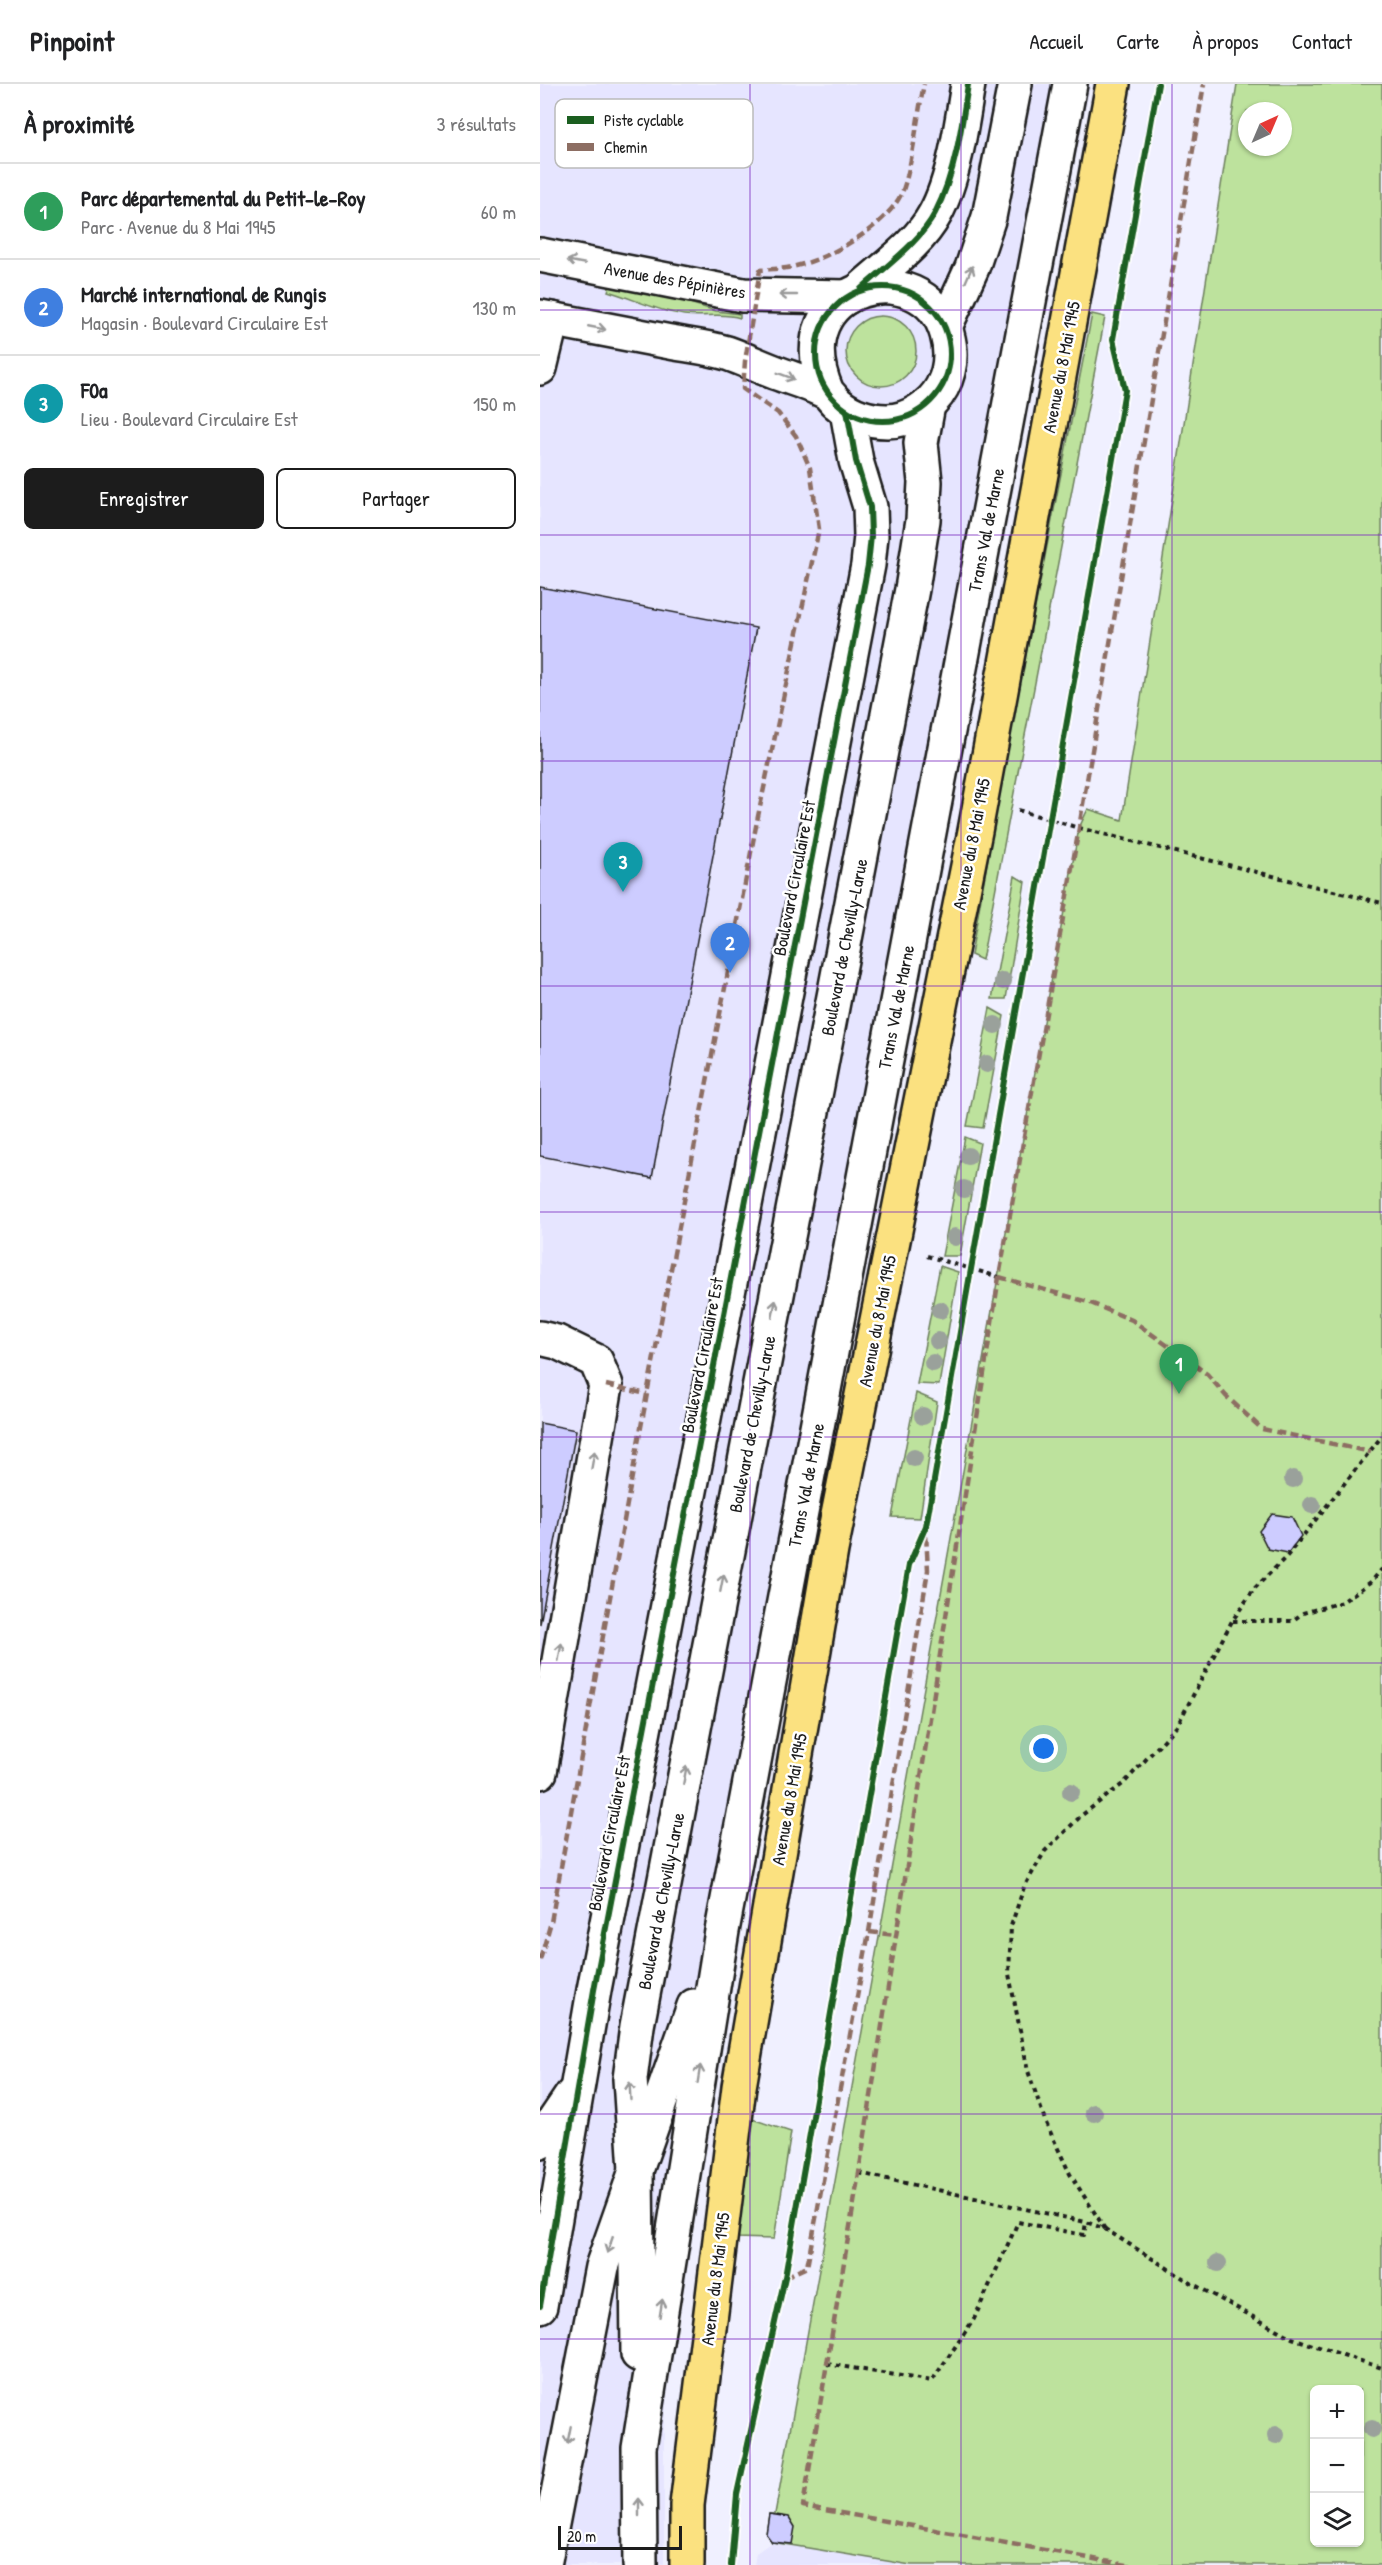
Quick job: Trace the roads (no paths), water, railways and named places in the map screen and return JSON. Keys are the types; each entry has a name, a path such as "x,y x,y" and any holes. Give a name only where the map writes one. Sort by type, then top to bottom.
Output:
{"main road":[{"name":"Avenue du 8 Mai 1945","path":"687,2565 687,2505 739,2087 815,1643 831,1550 975,831 1113,84"}],"street":[{"path":"837,401 818,372 815,351 820,329 831,310 913,242 935,215 946,186 962,122 968,84"},
{"path":"945,327 972,268 989,217 1015,84"},
{"name":"Trans Val de Marne","path":"722,1931 1071,84"},
{"name":"Avenue des Pépinières","path":"540,255 743,295 854,293"},
{"path":"540,368 546,318 726,353 837,401 868,419 889,421 909,416 927,405 941,388 949,369 950,348 945,327 934,310 919,297 900,289 881,286 854,293"},
{"name":"Boulevard Circulaire Est","path":"540,2306 577,2089 868,565 871,536 870,507 837,401"},
{"name":"Boulevard de Chevilly-Larue","path":"639,2448 636,2170 630,2079 637,2026 912,589 924,510 925,482 921,443 927,405"},
{"path":"540,1338 556,1342 596,1361 606,1385 540,1772"},
{"path":"544,2565 602,2267 722,1931"},
{"path":"640,2565 639,2448 722,1931"},
{"path":"540,2142 551,2122 577,2089"}],"place":[{"name":"F0a","path":"623,892"},
{"name":"Marché international de Rungis","path":"730,973"},
{"name":"Parc départemental du Petit-le-Roy","path":"1179,1394"}]}
